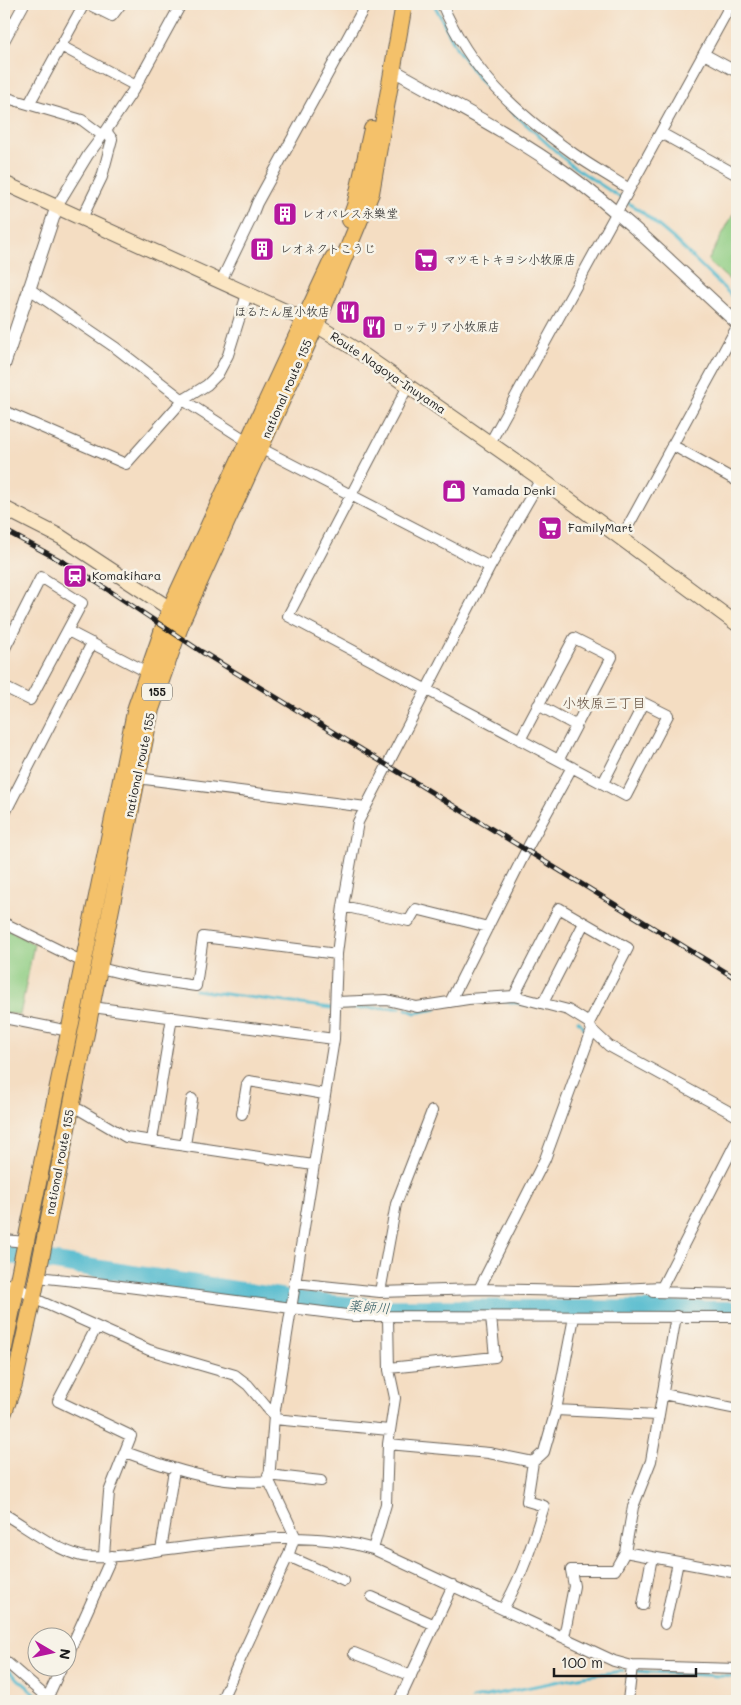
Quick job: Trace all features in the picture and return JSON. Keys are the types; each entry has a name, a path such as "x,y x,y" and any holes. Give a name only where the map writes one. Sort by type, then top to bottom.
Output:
{"highway":[{"name":"national route 155","path":"310,323 355,206 372,131 393,4"},
{"name":"national route 155","path":"4,1348 10,1285 26,1242 136,707 147,672 371,193 404,4"},
{"name":"national route 155","path":"4,1412 14,1384 38,1277 151,709 176,613"}],"main road":[{"name":"Route Nagoya-Inuyama","path":"4,183 310,323 408,386 490,443 737,624"},
{"path":"4,508 61,537 176,613"}],"street":[{"path":"4,41 24,4"},
{"path":"29,104 86,4 112,16 121,4"},
{"path":"4,365 28,288 57,206 136,86 181,4"},
{"path":"221,281 250,221 256,203 366,4"},
{"path":"442,4 460,43 484,77 536,126 628,192"},
{"path":"490,443 732,4"},
{"path":"61,46 136,86"},
{"path":"704,54 737,72"},
{"path":"393,70 518,141 619,209 737,325 621,539"},
{"path":"4,97 82,120 112,139 102,177 82,218"},
{"path":"660,133 737,175"},
{"path":"28,288 116,348 183,400 253,445 490,567"},
{"path":"4,411 126,464 183,400 207,385 218,374 228,355 247,294"},
{"path":"408,386 288,616 626,796 668,715 644,703 603,783"},
{"path":"672,445 737,481"},
{"path":"221,1701 288,1556 295,1536 268,1478 274,1417 294,1283 334,1038 337,954 343,906 358,822 490,567 541,479"},
{"path":"4,650 41,577 82,603 30,700 4,687"},
{"path":"68,631 147,672"},
{"path":"520,740 574,638 612,657 559,759"},
{"path":"4,815 92,643"},
{"path":"538,705 576,725"},
{"path":"450,1002 572,767"},
{"path":"137,778 366,807"},
{"path":"343,906 410,921 416,909 488,927"},
{"path":"479,1289 545,1159 590,1026 628,948 559,908 514,996"},
{"path":"4,922 83,962"},
{"path":"543,1003 584,923"},
{"path":"100,968 141,978 196,986 203,937 337,954"},
{"path":"336,1002 387,1000 417,1007 514,996 568,1010 590,1026 610,1046 737,1116"},
{"path":"92,1007 334,1038"},
{"path":"152,1140 172,1017"},
{"path":"4,1018 69,1030"},
{"path":"242,1114 249,1081 324,1094"},
{"path":"185,1145 192,1099"},
{"path":"80,1110 120,1134 313,1165"},
{"path":"380,1292 396,1204 432,1111"},
{"path":"294,1283 380,1292 662,1287 737,1140"},
{"path":"4,1240 26,1242"},
{"path":"38,1277 105,1284 290,1310 388,1318 737,1317"},
{"path":"10,1285 96,1328 149,1350 224,1370 235,1375 248,1385 274,1417 389,1430"},
{"path":"620,1289 627,1292 737,1294"},
{"path":"564,1637 574,1586 571,1570 614,1570 625,1552 633,1507 652,1461 658,1415 676,1316"},
{"path":"389,1368 495,1357 491,1317"},
{"path":"503,1609 525,1565 544,1506 527,1501 533,1462 544,1452 556,1410 574,1317"},
{"path":"373,1549 386,1504 389,1430 395,1398 389,1368 388,1318"},
{"path":"78,1630 108,1556 109,1492 131,1436 58,1401 96,1328"},
{"path":"663,1394 737,1409"},
{"path":"556,1410 658,1415"},
{"path":"388,1444 489,1453 533,1462"},
{"path":"125,1452 174,1470 252,1483 268,1478 321,1481"},
{"path":"161,1550 174,1470"},
{"path":"4,1514 62,1548 82,1556 108,1556 295,1536 350,1542 373,1549 614,1661 632,1666 737,1669"},
{"path":"625,1552 737,1573"},
{"path":"288,1556 344,1581"},
{"path":"643,1605 652,1557"},
{"path":"665,1624 678,1562"},
{"path":"399,1701 453,1586"},
{"path":"372,1596 435,1625"},
{"path":"354,1653 411,1676"},
{"path":"4,1660 48,1700 57,1678"},
{"path":"628,1701 632,1666"}],"green space":[{"path":"737,207 737,287 708,261"},
{"path":"4,928 34,944 20,1015 4,1012"}],"waterway":[{"path":"434,4 457,49 480,80 498,99 571,165 642,212 674,239 737,301"},
{"path":"195,990 331,1008"},
{"path":"505,1001 528,1005"},
{"path":"344,1008 400,1008"},
{"path":"406,1009 415,1013 436,1009"},
{"path":"578,1021 586,1030"},
{"name":"薬師川","path":"4,1254 312,1302 381,1308 737,1310"},
{"path":"4,1667 44,1701"},
{"path":"472,1699 584,1676 623,1671"},
{"path":"633,1671 737,1677"}],"railway":[{"path":"4,530 78,570 202,652 737,979"}],"place":[{"name":"レオパレス永樂堂","path":"285,214"},
{"name":"レオネクトこうじ","path":"262,249"},
{"name":"マツモトキヨシ小牧原店","path":"426,260"},
{"name":"ほるたん屋小牧店","path":"348,312"},
{"name":"ロッテリア小牧原店","path":"374,327"},
{"name":"Yamada Denki","path":"454,491"},
{"name":"FamilyMart","path":"550,528"},
{"name":"Komakihara","path":"75,576"}],"district":[{"name":"小牧原三丁目","path":"604,703"}]}
